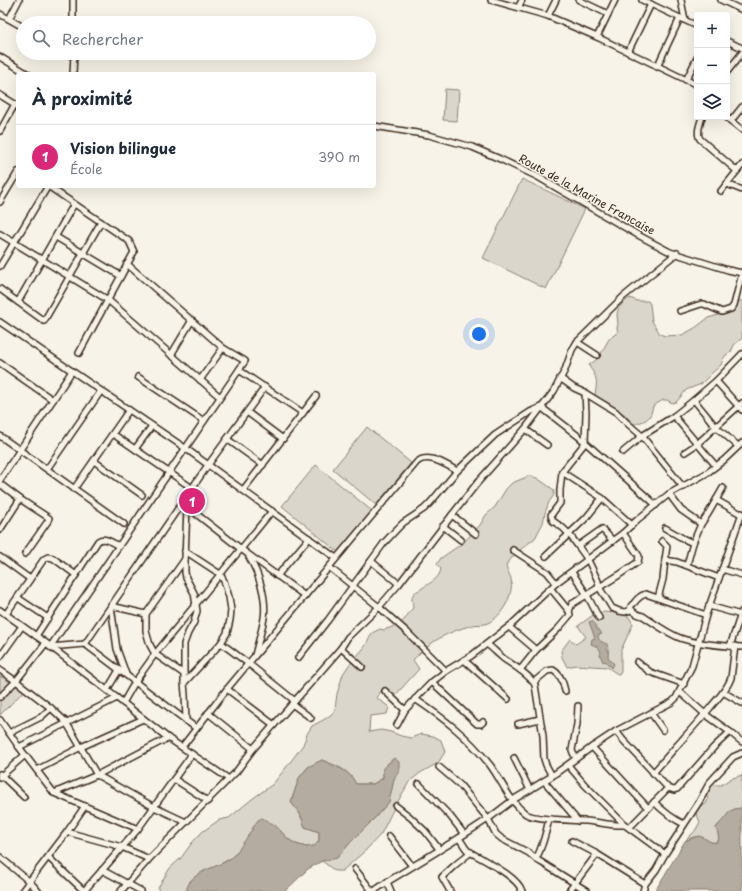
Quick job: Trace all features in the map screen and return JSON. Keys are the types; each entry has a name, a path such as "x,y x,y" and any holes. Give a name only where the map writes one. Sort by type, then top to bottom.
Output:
{"street":[{"path":"9,19 19,0"},
{"path":"73,0 73,16"},
{"path":"491,0 548,16 597,37 695,84"},
{"path":"518,8 522,0"},
{"path":"548,16 556,0"},
{"path":"579,0 608,14"},
{"path":"590,6 593,0"},
{"path":"597,37 615,0"},
{"path":"643,0 694,25"},
{"path":"657,67 682,19 681,0"},
{"path":"721,0 742,10"},
{"path":"628,52 651,4"},
{"path":"0,14 16,23"},
{"path":"730,42 742,48"},
{"path":"730,68 742,53"},
{"path":"0,65 2,58 25,72"},
{"path":"73,72 74,60"},
{"path":"686,80 694,64"},
{"path":"0,95 16,104"},
{"path":"0,131 16,107"},
{"path":"730,117 742,107"},
{"path":"701,120 698,133 700,139 737,171"},
{"path":"729,120 742,130"},
{"name":"Route de la Marine Francaise","path":"376,126 429,135 472,147 538,177 670,252 742,273"},
{"path":"721,191 742,165"},
{"path":"0,202 16,175"},
{"path":"727,184 742,190"},
{"path":"0,266 47,188"},
{"path":"51,188 129,241 134,252 79,353"},
{"path":"18,302 74,204"},
{"path":"0,289 44,321 101,222"},
{"path":"0,234 108,300 220,397"},
{"path":"56,237 121,276"},
{"path":"122,891 127,883 149,859 230,779 253,749 348,638 379,607 399,584 452,514 554,391 577,342 623,298 677,253"},
{"path":"0,697 48,645 119,546 245,361 223,348 127,264"},
{"path":"680,311 701,304 722,312 731,309 734,305 742,273"},
{"path":"171,354 192,320"},
{"path":"0,322 185,448 336,558"},
{"path":"577,342 597,356"},
{"path":"200,380 223,348"},
{"path":"623,452 642,436 674,416 694,400 716,381 742,354"},
{"path":"0,363 52,400"},
{"path":"239,370 303,413"},
{"path":"0,480 72,371"},
{"path":"138,377 204,422"},
{"path":"560,378 574,388 616,412 642,436 683,486"},
{"path":"685,452 697,444 741,407 716,381"},
{"path":"85,644 184,505 192,488 208,465 265,387"},
{"path":"47,470 100,390"},
{"path":"585,393 585,443 562,472 560,503 551,514 553,521 569,534 588,560 598,581 599,587 612,608 625,612 631,610 681,638 699,642 742,647"},
{"path":"243,490 316,396"},
{"path":"397,725 405,710 432,682 446,671 471,656 509,627 556,583 613,541 669,494 707,473 740,445 716,427 694,400"},
{"path":"541,407 656,505"},
{"path":"298,658 328,620 384,543 397,529 403,523 424,509 457,471 495,435 530,412 541,407"},
{"path":"74,489 129,410"},
{"path":"247,412 283,439"},
{"path":"674,416 716,466"},
{"path":"135,448 152,426"},
{"path":"524,428 547,445"},
{"path":"113,434 192,488"},
{"path":"0,436 124,524"},
{"path":"227,439 262,465"},
{"path":"182,747 227,689 417,462 423,458 429,458 445,464 457,471"},
{"path":"94,461 142,494"},
{"path":"562,472 602,498 632,525"},
{"path":"0,484 49,518 25,554"},
{"path":"687,565 693,543 701,524 723,488"},
{"path":"669,494 681,510 701,524"},
{"path":"546,556 586,518 602,498"},
{"path":"0,530 20,499"},
{"path":"355,869 373,891 488,819 513,800 552,776 616,731 672,702 676,698 692,666 706,615 742,514 716,500"},
{"path":"184,505 305,596"},
{"path":"184,505 186,578 194,593 197,611 194,622 184,644 186,721"},
{"path":"123,703 135,682 155,654 272,511"},
{"path":"452,514 476,534"},
{"path":"443,526 461,540"},
{"path":"665,528 693,543"},
{"path":"578,546 602,529 613,541"},
{"path":"520,670 536,650 570,615 569,611 572,604 638,562 639,556 623,533"},
{"path":"277,576 309,538"},
{"path":"36,636 98,541 104,539 119,546"},
{"path":"658,598 663,579 667,546 662,541"},
{"path":"513,550 547,572 556,583"},
{"path":"184,683 221,643 227,633 230,620 229,597 220,574 185,551"},
{"path":"248,554 254,565 264,601 264,617 254,658"},
{"path":"0,557 30,579"},
{"path":"6,614 44,558 53,558 76,575"},
{"path":"184,674 155,654 150,645 146,631 146,614 185,559"},
{"path":"665,560 687,565 719,578"},
{"path":"371,561 399,584"},
{"path":"329,568 379,607 407,632 446,671"},
{"path":"722,569 742,575"},
{"path":"572,572 587,595 599,618"},
{"path":"551,589 569,611"},
{"path":"631,610 631,605 646,594 706,615"},
{"path":"18,598 48,618"},
{"path":"111,606 146,614"},
{"path":"111,606 117,649 126,675"},
{"path":"653,773 705,714 723,692 731,678 732,646 741,613 709,606"},
{"path":"0,610 48,645 168,738 230,779"},
{"path":"0,657 22,626"},
{"path":"509,627 536,650"},
{"path":"221,643 249,664 311,718"},
{"path":"48,645 85,644 196,728"},
{"path":"487,644 534,682 540,718 544,759 552,776"},
{"path":"341,648 362,667"},
{"path":"464,660 508,699"},
{"path":"637,662 650,672 684,684"},
{"path":"0,670 51,708 66,722 97,775 154,807 186,822"},
{"path":"107,690 119,670"},
{"path":"534,682 547,671 553,670 563,681 565,690"},
{"path":"432,682 477,724 483,722"},
{"path":"227,689 274,725"},
{"path":"385,691 405,710"},
{"path":"680,692 705,714 742,742"},
{"path":"723,692 742,703"},
{"path":"19,747 66,722 117,698"},
{"path":"415,699 452,725 469,742 491,767 513,800 526,814 532,817 627,827 668,788"},
{"path":"576,758 572,750 578,724 578,706"},
{"path":"10,733 41,717 51,708"},
{"path":"651,712 664,730"},
{"path":"208,713 253,749"},
{"path":"518,724 540,718"},
{"path":"37,770 81,747 143,719"},
{"path":"0,720 54,793 138,829"},
{"path":"616,731 653,773 668,788 674,790 730,732"},
{"path":"54,793 97,775 168,738"},
{"path":"592,747 648,808"},
{"path":"643,891 645,884 656,870 684,824 700,802 710,782 733,757 742,753"},
{"path":"48,857 84,891 138,829 192,754"},
{"path":"24,797 1,776 25,755"},
{"path":"514,758 530,790"},
{"path":"568,764 585,785 627,827 665,854"},
{"path":"439,767 460,786 488,819 496,834 587,891"},
{"path":"174,779 208,801"},
{"path":"544,781 578,821"},
{"path":"419,784 450,816 464,834"},
{"path":"654,802 672,818 684,824"},
{"path":"22,891 68,832 85,806"},
{"path":"396,806 425,831 439,849"},
{"path":"536,859 546,834 549,819"},
{"path":"68,832 122,847 149,859"},
{"path":"389,836 412,866"},
{"path":"459,838 468,851 507,875 521,887 522,891"},
{"path":"572,841 597,854 645,884"},
{"path":"450,891 442,877 470,852"},
{"path":"569,891 597,854"},
{"path":"0,856 30,882 38,891"},
{"path":"102,870 141,891"},
{"path":"387,882 391,891"}],"shaded area":[{"path":"445,89 459,90 457,121 443,120"},
{"path":"522,179 585,209 546,289 483,258"},
{"path":"630,298 637,301 648,301 650,304 652,321 660,334 665,336 682,335 695,328 708,318 729,312 735,300 742,301 742,338 734,345 731,352 726,355 721,365 701,384 686,390 676,402 672,403 667,400 663,400 653,406 651,414 648,418 635,424 632,423 624,414 595,395 596,379 589,365 599,357 609,339 618,332 618,311 622,304"},
{"path":"367,427 411,463 376,505 333,469"},
{"path":"316,465 372,511 338,552 282,506"},
{"path":"529,476 537,478 554,490 554,495 549,502 543,523 535,538 515,554 506,565 511,579 511,586 508,599 501,612 485,624 473,625 441,637 422,651 413,660 419,669 392,699 382,689 377,698 389,707 387,714 370,716 369,732 381,730 411,738 421,734 433,736 441,740 445,752 438,763 420,773 409,782 381,834 365,851 342,871 335,871 322,861 337,858 389,802 394,779 399,771 394,758 383,768 383,778 373,784 356,784 346,771 322,760 308,767 299,778 291,802 300,814 305,827 319,832 319,841 314,846 306,847 296,844 288,839 275,825 236,852 231,858 204,871 190,881 186,891 159,891 158,888 170,868 181,858 202,832 219,820 229,818 273,784 303,745 312,726 333,713 343,674 364,648 372,633 380,629 384,630 393,627 405,619 413,608 412,598 415,592 433,581 440,573 441,569 437,564 441,558 463,543 480,525 486,515 495,507 506,489 512,483"},
{"path":"602,612 619,613 629,617 633,624 621,650 621,672 619,675 607,667 576,665 567,667 562,657 561,651 570,639 576,644 586,637 578,626 593,615"},
{"path":"592,621 602,634 598,635 598,637 602,642 607,644 608,657 614,664 612,668 605,661 603,662 599,648 591,644 592,639 595,638 589,622"},
{"path":"0,676 24,691 0,715"},
{"path":"394,758 399,762 399,771 394,779 389,802 337,858 322,861 308,869 285,891 186,891 190,882 198,874 225,862 234,856 258,820 262,818 275,825 288,839 296,844 306,847 314,846 319,841 319,832 305,827 300,814 291,802 299,778 308,767 322,760 346,772 356,784 373,784 383,778 383,768"},
{"path":"742,775 742,808 730,811 716,828 719,840 716,842 710,842 702,838 693,837 685,841 695,831 700,822 693,810 696,807 706,804 708,799 704,789 714,785 721,785 730,779"},
{"path":"742,808 742,891 655,891 685,841 700,836 715,843 719,840 716,828 730,811"}],"place":[{"name":"Vision bilingue","path":"192,501"}]}
